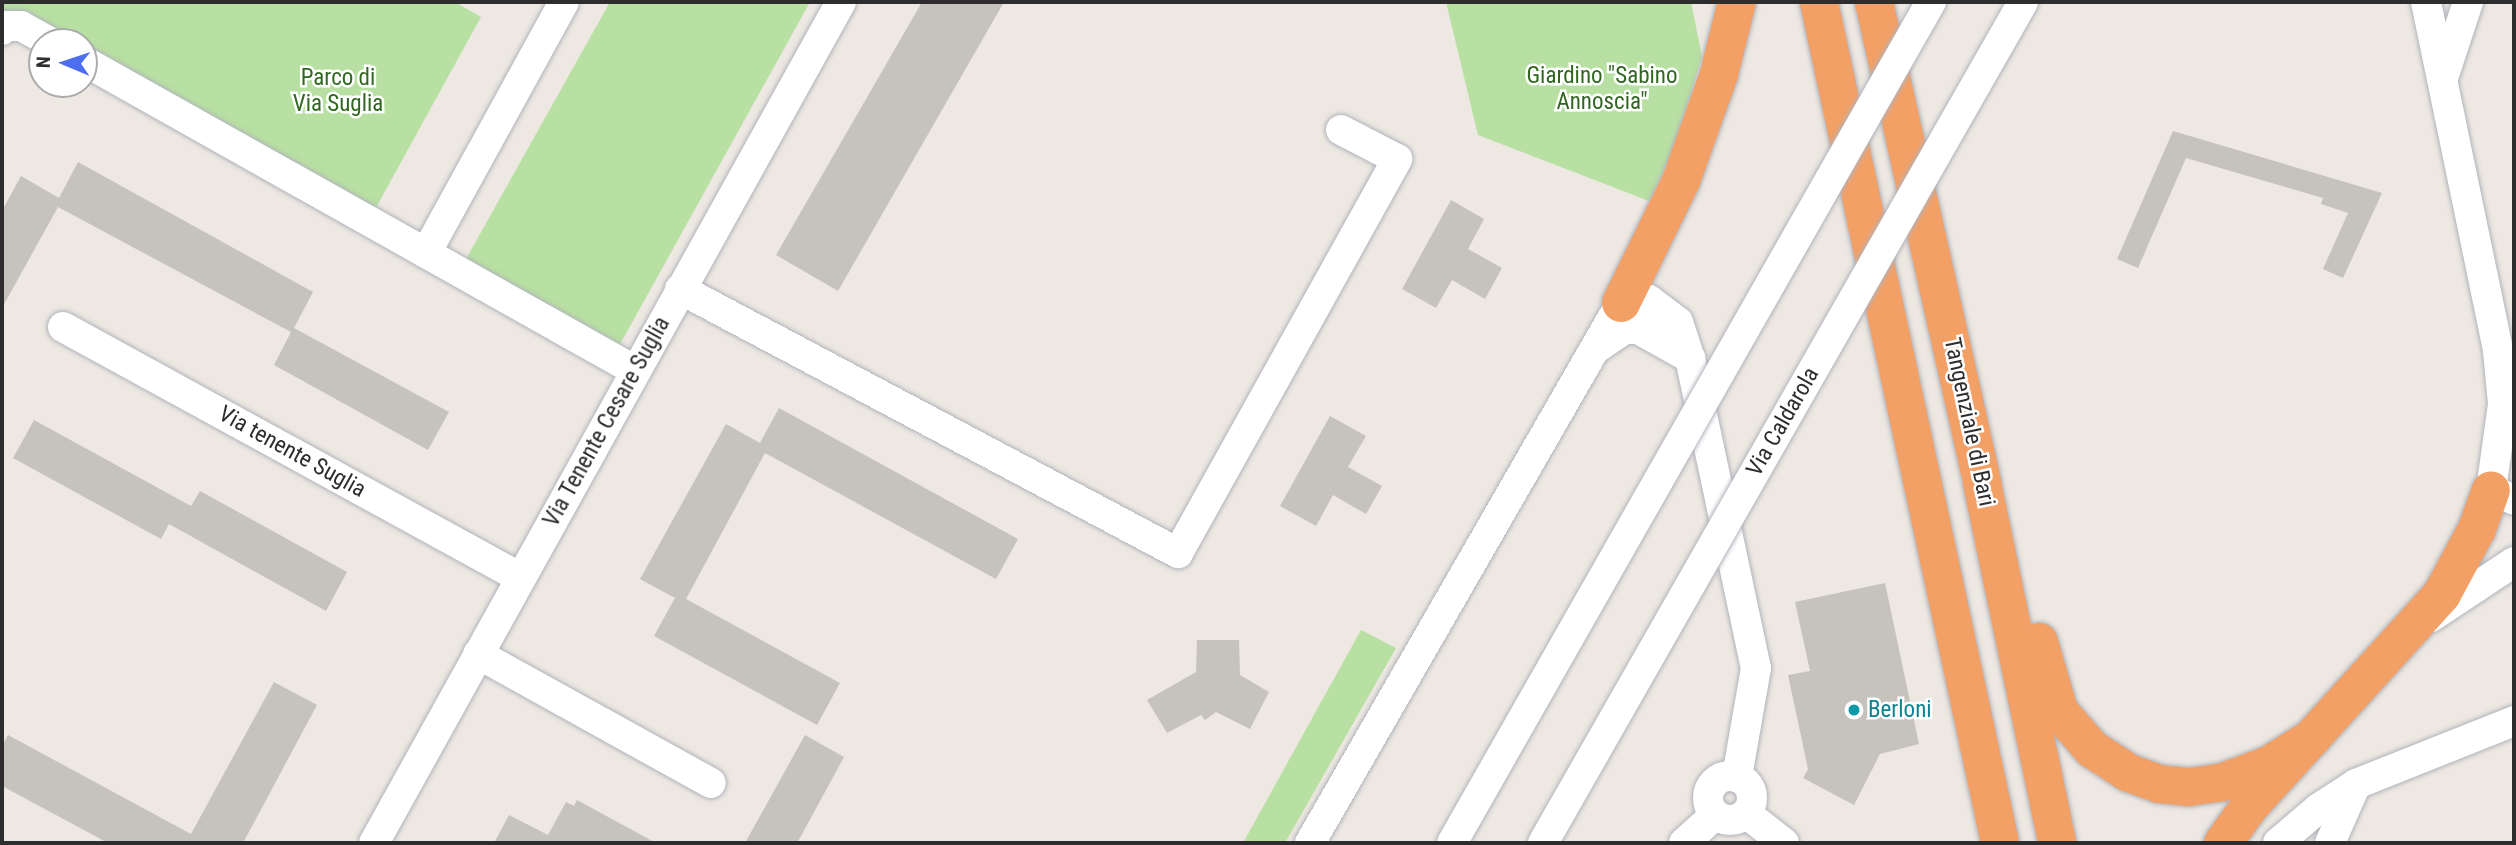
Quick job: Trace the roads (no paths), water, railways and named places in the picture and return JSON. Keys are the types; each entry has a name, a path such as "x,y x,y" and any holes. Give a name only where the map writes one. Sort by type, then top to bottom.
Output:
{"highway":[{"path":"1621,303 1681,181 1719,74 1737,2"},
{"path":"1819,2 2000,843"},
{"name":"Tangenziale di Bari","path":"1874,2 1982,483 2057,843"},
{"path":"1982,483 2012,519 2043,661 2059,711 2092,749 2129,772 2159,784 2189,787 2223,782 2269,765 2312,738"},
{"path":"2223,843 2249,807 2409,634 2442,594 2507,492"}],"street":[{"path":"426,253 564,2"},
{"name":"Via Tenente Cesare Suglia","path":"374,843 841,2"},
{"path":"1452,843 1931,2"},
{"name":"Via Caldarola","path":"1543,843 2024,2"},
{"path":"2426,2 2498,351 2507,492"},
{"path":"2442,82 2468,2"},
{"path":"2,30 5,26 21,26 28,30"},
{"path":"98,69 636,370"},
{"path":"680,289 1178,553 1397,159 1341,130"},
{"path":"1310,843 1621,303 1649,300 1678,322 1690,358 1756,668 1737,777"},
{"name":"Via tenente Suglia","path":"63,327 521,578"},
{"path":"1592,351 1625,330 1638,329 1690,358"},
{"path":"2498,351 2514,379"},
{"path":"2409,634 2514,562"},
{"path":"478,654 710,783"},
{"path":"2277,843 2319,808 2356,784 2514,721"},
{"path":"1721,777 1737,777 1752,793 1747,814 1727,821 1714,815 1708,803 1710,788 1721,777"},
{"path":"2330,843 2356,784"},
{"path":"1747,814 1784,843"},
{"path":"1684,843 1714,815"}],"place":[{"name":"Berloni","path":"1854,710"}],"park label":[{"name":"Giardino \"Sabino Annoscia\"","path":"1602,89"},
{"name":"Parco di Via Suglia","path":"338,91"}]}
